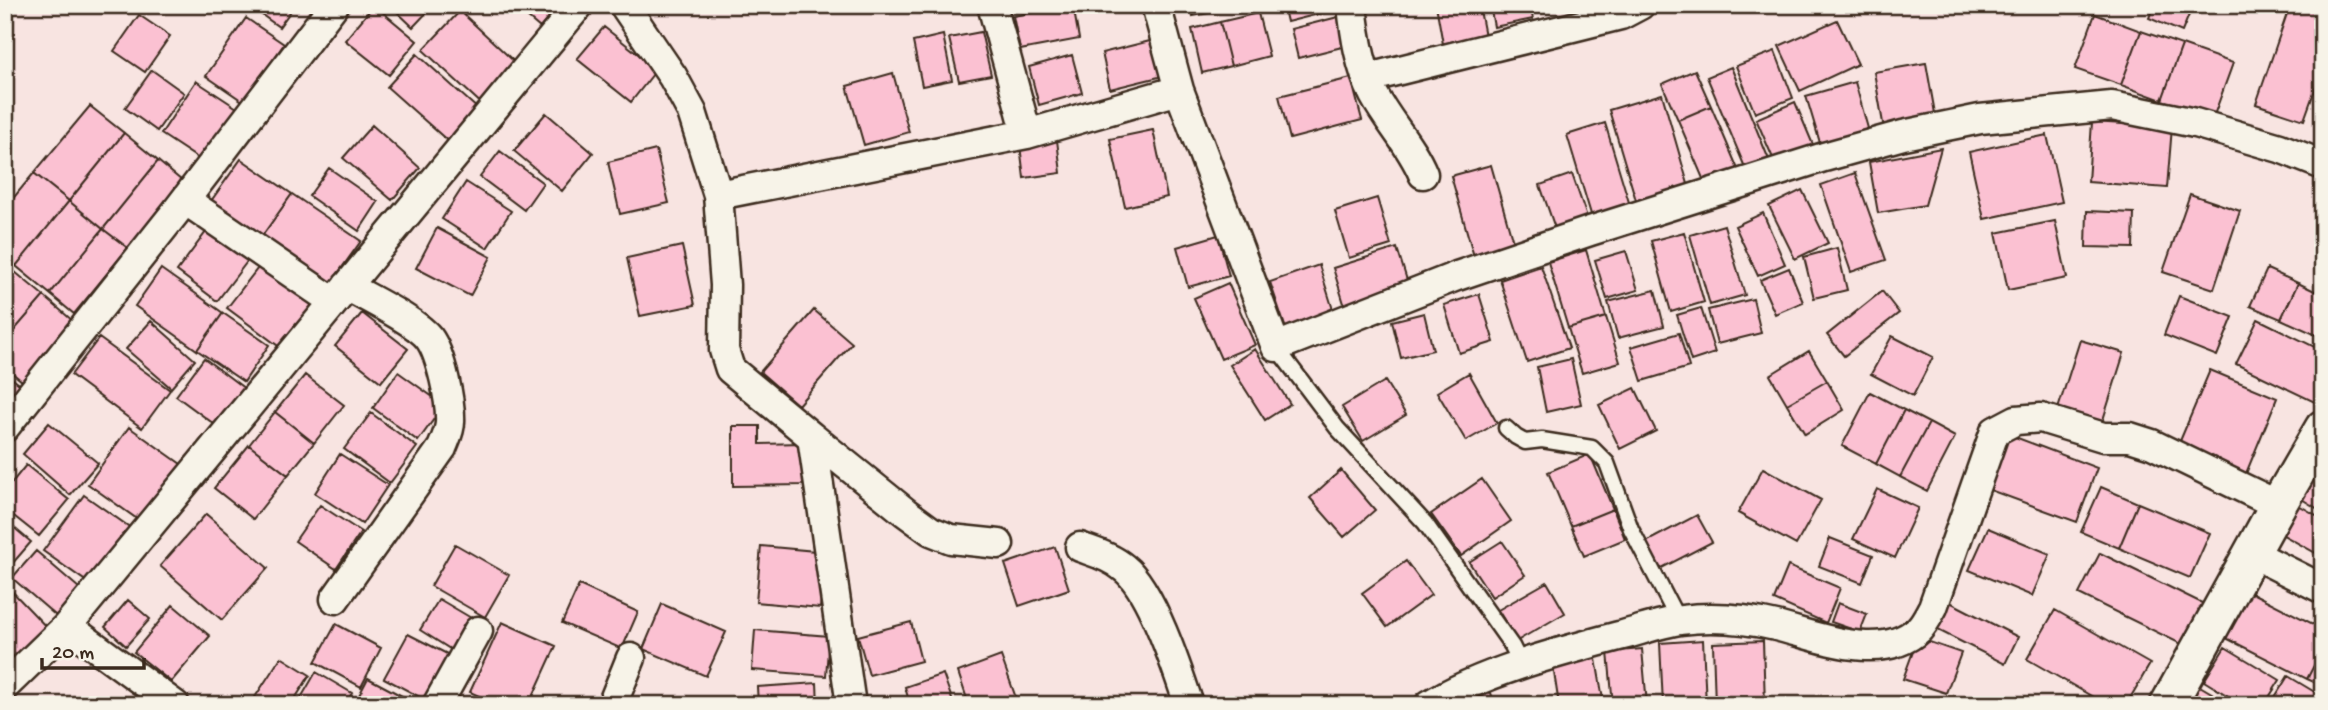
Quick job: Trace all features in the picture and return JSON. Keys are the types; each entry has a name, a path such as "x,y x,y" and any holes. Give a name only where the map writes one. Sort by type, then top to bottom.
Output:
{"street":[{"path":"5,427 185,200 334,5"},
{"path":"5,685 67,626 579,5"},
{"path":"624,5 673,77 692,112 718,195 724,285 724,350 730,369 931,531 951,540 999,544"},
{"path":"992,5 1027,134"},
{"path":"1156,5 1180,90 1276,347 1457,276 1590,231 1824,157 1903,135 1980,119 2112,106 2195,123 2280,148 2323,165"},
{"path":"1352,5 1356,41 1373,93 1408,145 1423,174"},
{"path":"1368,78 1621,15 1640,5"},
{"path":"718,195 1027,134 1180,90"},
{"path":"185,200 340,294 411,324 429,338 438,359 446,390 450,423 442,448 335,599"},
{"path":"1429,705 1466,685 1597,642 1678,620 1726,619 1774,626 1852,647 1903,640 1920,628 1933,607 1995,431 2016,420 2041,418 2103,437 2130,437 2152,444 2278,505"},
{"path":"2168,705 2250,554 2323,428"},
{"path":"812,437 851,705"},
{"path":"1080,547 1105,556 1126,569 1143,592 1175,664 1189,705"},
{"path":"2250,554 2323,589"},
{"path":"67,626 175,705"},
{"path":"437,705 478,631"},
{"path":"612,705 631,658"}],"lane":[{"path":"1276,347 1337,428 1425,523 1511,646 1522,666"},
{"path":"1506,428 1525,442 1542,440 1592,447 1607,463 1631,529 1678,620"}],"building":[{"path":"248,5 295,5 279,27"},
{"path":"374,5 417,41 389,75 345,40"},
{"path":"390,5 434,5 413,27"},
{"path":"513,5 559,5 540,28"},
{"path":"1073,5 1079,39 1020,50 1013,16"},
{"path":"1192,5 1251,5 1193,16"},
{"path":"1283,5 1345,5 1346,7 1287,22"},
{"path":"1436,5 1479,5 1485,36 1443,44"},
{"path":"1490,5 1530,5 1533,19 1494,27"},
{"path":"1537,5 1569,5 1569,7 1538,12"},
{"path":"2154,5 2193,5 2182,32 2149,18"},
{"path":"2290,5 2323,5 2323,67 2304,120 2256,104"},
{"path":"460,11 521,68 485,107 423,50"},
{"path":"1258,13 1269,56 1231,66 1220,22"},
{"path":"2095,14 2141,31 2121,85 2075,69"},
{"path":"139,15 170,36 145,72 114,51"},
{"path":"1338,17 1346,46 1298,58 1291,29"},
{"path":"246,18 284,44 244,102 206,76"},
{"path":"1837,20 1858,64 1800,91 1779,46"},
{"path":"1220,22 1231,66 1202,73 1192,29"},
{"path":"604,27 657,69 631,102 577,59"},
{"path":"2141,31 2182,45 2162,100 2121,85"},
{"path":"981,32 991,75 959,81 949,38"},
{"path":"943,35 952,80 922,86 913,42"},
{"path":"1154,40 1163,76 1110,89 1102,53"},
{"path":"2182,45 2233,63 2213,118 2162,100"},
{"path":"1775,51 1793,98 1755,113 1736,66"},
{"path":"417,54 479,110 449,142 387,87"},
{"path":"1072,55 1082,93 1039,105 1029,67"},
{"path":"1926,63 1936,119 1884,129 1874,72"},
{"path":"1731,67 1772,167 1749,177 1707,77"},
{"path":"152,70 184,93 157,131 125,108"},
{"path":"1695,70 1711,106 1678,120 1662,84"},
{"path":"893,73 909,132 864,145 847,86"},
{"path":"1351,78 1362,120 1290,139 1279,96"},
{"path":"196,81 237,108 202,161 161,134"},
{"path":"1855,82 1869,132 1821,146 1806,96"},
{"path":"1662,94 1690,191 1638,207 1609,110"},
{"path":"1795,102 1814,147 1775,163 1756,119"},
{"path":"90,106 124,133 69,201 34,173"},
{"path":"1711,106 1740,174 1707,188 1678,120"},
{"path":"546,113 593,153 562,191 514,151"},
{"path":"2092,122 2172,127 2167,188 2088,182"},
{"path":"1605,123 1631,209 1593,221 1567,135"},
{"path":"372,125 420,168 392,200 343,158"},
{"path":"1153,130 1167,197 1125,207 1110,139"},
{"path":"124,133 158,161 103,229 69,201"},
{"path":"2047,135 2062,202 1984,219 1969,152"},
{"path":"1057,140 1061,173 1024,178 1020,145"},
{"path":"1941,148 1925,205 1878,213 1869,162"},
{"path":"656,150 669,203 620,214 608,162"},
{"path":"500,151 543,183 524,210 480,177"},
{"path":"241,159 292,194 262,236 211,201"},
{"path":"158,161 182,181 128,248 103,229"},
{"path":"1491,165 1515,249 1475,260 1451,176"},
{"path":"329,168 378,202 359,231 309,196"},
{"path":"34,173 69,201 16,266 5,258 5,208"},
{"path":"1855,173 1886,260 1851,272 1821,185"},
{"path":"1572,174 1589,223 1557,234 1540,185"},
{"path":"466,182 511,211 487,248 442,219"},
{"path":"1802,190 1828,243 1795,259 1769,206"},
{"path":"292,194 361,241 331,283 262,236"},
{"path":"2190,194 2240,211 2214,289 2163,272"},
{"path":"1377,198 1391,245 1349,258 1335,211"},
{"path":"69,201 103,229 50,294 16,266"},
{"path":"2087,211 2134,213 2133,248 2086,247"},
{"path":"1763,213 1785,264 1758,276 1735,226"},
{"path":"2055,221 2067,278 2008,290 1996,233"},
{"path":"1724,225 1745,295 1710,305 1690,235"},
{"path":"209,228 249,259 217,301 177,271"},
{"path":"437,228 491,257 470,296 416,268"},
{"path":"103,229 128,248 74,314 50,294"},
{"path":"1684,232 1704,302 1671,312 1651,241"},
{"path":"1218,235 1229,276 1188,287 1177,247"},
{"path":"682,246 695,305 640,316 627,258"},
{"path":"1397,248 1410,290 1346,310 1333,268"},
{"path":"1837,248 1847,290 1814,298 1804,257"},
{"path":"1586,250 1606,317 1568,328 1548,262"},
{"path":"1626,251 1638,290 1607,299 1595,260"},
{"path":"261,264 318,308 285,351 227,308"},
{"path":"1319,265 1335,316 1287,332 1270,282"},
{"path":"1541,266 1569,348 1527,362 1500,280"},
{"path":"9,267 44,296 5,341 5,272"},
{"path":"1789,268 1803,302 1775,314 1760,280"},
{"path":"161,269 223,313 197,350 135,306"},
{"path":"2267,269 2298,283 2281,319 2250,306"},
{"path":"1228,283 1255,345 1221,359 1194,298"},
{"path":"2298,283 2323,295 2323,338 2281,319"},
{"path":"1655,290 1664,326 1618,338 1608,302"},
{"path":"1882,291 1899,313 1844,356 1827,335"},
{"path":"1479,294 1494,342 1459,353 1444,305"},
{"path":"44,296 73,321 22,381 5,367 5,341"},
{"path":"2179,296 2233,317 2217,356 2164,335"},
{"path":"1753,299 1761,333 1717,344 1708,310"},
{"path":"1701,308 1715,353 1691,361 1677,315"},
{"path":"814,310 852,343 798,405 760,372"},
{"path":"223,313 269,345 244,382 197,350"},
{"path":"362,313 408,349 381,382 335,346"},
{"path":"1424,313 1433,350 1401,358 1392,321"},
{"path":"1606,317 1620,362 1582,373 1568,328"},
{"path":"2258,319 2323,351 2323,406 2236,364"},
{"path":"151,321 195,360 171,388 126,349"},
{"path":"1679,333 1689,367 1642,381 1631,347"},
{"path":"1892,336 1933,357 1913,396 1871,374"},
{"path":"99,338 170,390 142,428 71,375"},
{"path":"2080,340 2124,353 2102,423 2058,409"},
{"path":"1255,349 1290,404 1265,420 1230,365"},
{"path":"1809,351 1827,381 1787,404 1770,375"},
{"path":"204,358 253,395 225,432 176,396"},
{"path":"1571,359 1581,404 1546,412 1537,367"},
{"path":"2210,370 2277,398 2245,476 2177,448"},
{"path":"398,372 444,405 418,441 373,408"},
{"path":"5,373 23,387 5,408"},
{"path":"1469,373 1497,423 1466,441 1437,392"},
{"path":"305,375 344,405 314,443 275,412"},
{"path":"1385,381 1406,415 1363,441 1342,407"},
{"path":"1827,381 1844,410 1805,434 1787,404"},
{"path":"1635,388 1656,431 1620,449 1599,405"},
{"path":"1870,392 1904,410 1876,464 1842,446"},
{"path":"1904,410 1929,423 1900,477 1876,464"},
{"path":"275,412 314,443 288,475 249,445"},
{"path":"371,413 417,447 390,483 344,449"},
{"path":"49,423 98,463 70,495 23,454"},
{"path":"1929,423 1955,437 1927,491 1900,477"},
{"path":"733,426 760,426 760,444 803,443 803,485 733,486"},
{"path":"129,427 188,469 147,526 88,484"},
{"path":"2007,434 2097,468 2077,522 1987,489"},
{"path":"249,445 288,475 253,519 214,488"},
{"path":"340,454 388,485 362,524 315,493"},
{"path":"1590,454 1613,509 1571,526 1548,472"},
{"path":"26,465 69,500 39,536 5,509 5,491"},
{"path":"1763,468 1821,500 1796,545 1738,513"},
{"path":"1341,470 1375,510 1344,537 1310,498"},
{"path":"2317,470 2323,473 2323,512 2300,498"},
{"path":"1482,479 1511,521 1461,556 1431,514"},
{"path":"2101,487 2138,503 2119,548 2081,532"},
{"path":"1877,489 1918,508 1895,558 1853,539"},
{"path":"84,495 138,533 97,589 43,551"},
{"path":"2138,503 2210,533 2190,578 2119,548"},
{"path":"2295,503 2323,519 2323,557 2278,532"},
{"path":"320,505 361,532 336,569 295,541"},
{"path":"1613,509 1625,539 1584,556 1571,526"},
{"path":"206,514 268,568 222,620 160,566"},
{"path":"1697,515 1712,542 1658,570 1644,543"},
{"path":"5,520 31,542 5,572"},
{"path":"1988,528 2050,554 2032,596 1969,570"},
{"path":"1830,538 1873,555 1862,583 1819,566"},
{"path":"1502,541 1525,575 1492,597 1469,562"},
{"path":"455,544 509,575 485,617 431,586"},
{"path":"761,546 826,552 820,608 756,602"},
{"path":"1055,547 1069,589 1019,606 1005,564"},
{"path":"36,551 86,594 62,621 12,578"},
{"path":"2100,553 2206,605 2185,646 2079,594"},
{"path":"1406,561 1431,595 1387,627 1362,593"},
{"path":"1788,566 1840,588 1826,623 1774,600"},
{"path":"1547,582 1565,613 1517,641 1498,610"},
{"path":"579,585 638,612 622,649 562,623"},
{"path":"5,586 51,632 5,677"},
{"path":"2250,592 2323,629 2323,648 2307,679 2226,638"},
{"path":"439,599 478,622 458,654 420,630"},
{"path":"128,600 150,619 126,646 105,627"},
{"path":"1946,600 2018,637 2005,664 1932,627"},
{"path":"1838,603 1867,614 1860,632 1831,622"},
{"path":"662,604 726,632 706,676 643,649"},
{"path":"173,605 210,636 171,682 134,652"},
{"path":"2055,610 2150,664 2126,705 2107,705 2027,659"},
{"path":"502,622 556,646 529,705 499,705 470,692"},
{"path":"911,622 921,661 869,675 858,636"},
{"path":"336,624 381,648 361,687 315,662"},
{"path":"755,630 829,636 826,676 752,670"},
{"path":"408,634 453,657 429,702 384,678"},
{"path":"1918,638 1961,653 1946,693 1903,679"},
{"path":"1703,640 1706,705 1663,705 1660,643"},
{"path":"1763,641 1765,705 1715,705 1713,643"},
{"path":"2225,647 2280,680 2264,705 2243,705 2204,681"},
{"path":"2323,648 2323,686 2307,679"},
{"path":"1642,649 1647,705 1613,705 1608,652"},
{"path":"1001,656 1016,698 999,705 969,705 958,672"},
{"path":"281,657 310,675 291,705 250,705"},
{"path":"1596,659 1604,705 1559,705 1553,666"},
{"path":"316,672 352,693 345,705 298,703"},
{"path":"943,674 954,705 910,705 905,687"},
{"path":"2288,676 2323,697 2323,705 2270,705"},
{"path":"368,678 419,705 354,705"},
{"path":"2193,682 2232,705 2180,705"},
{"path":"817,683 818,705 758,705 757,687"},
{"path":"1489,687 1495,705 1456,705"},
{"path":"630,697 658,705 627,705"}]}
